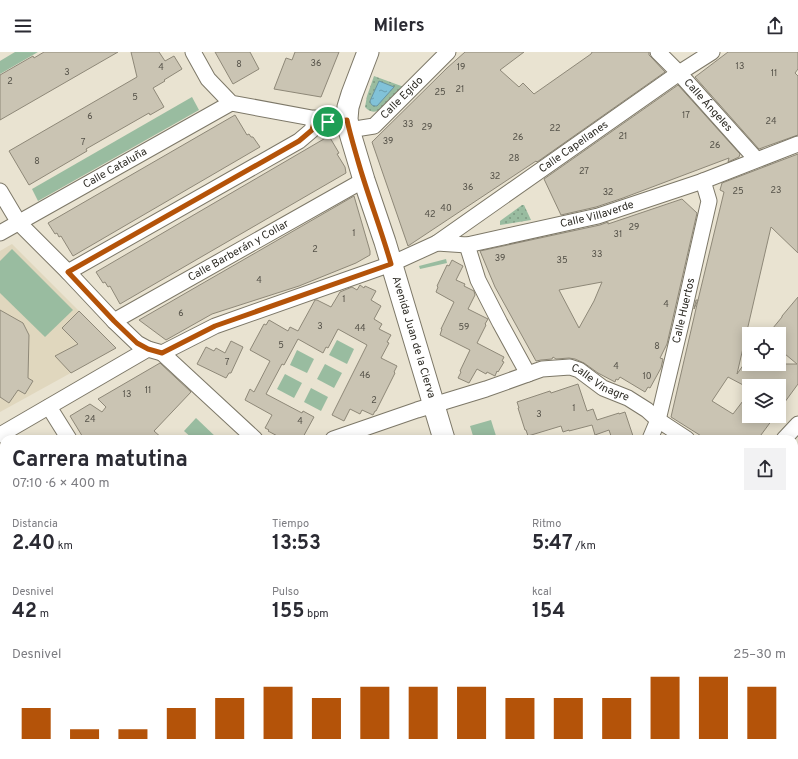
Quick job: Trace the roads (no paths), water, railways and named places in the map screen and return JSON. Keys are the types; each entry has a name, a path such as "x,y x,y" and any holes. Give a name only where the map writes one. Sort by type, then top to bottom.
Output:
{"street":[{"path":"192,52 208,79 231,103"},
{"name":"Avenida Juan de la Cierva","path":"368,52 348,107 348,125 443,435"},
{"name":"Calle Egido","path":"231,103 315,118 328,122 348,125 374,126 448,52"},
{"name":"Calle Ángeles","path":"658,52 679,73 756,159"},
{"name":"Calle Capellanes","path":"437,243 679,73 712,52"},
{"name":"Calle Cataluña","path":"0,233 231,103"},
{"path":"68,272 299,141 312,130 315,118"},
{"name":"Calle Villaverde","path":"0,435 49,407 155,351 215,326 391,264 437,243 467,245 598,216 703,181 756,159 798,144"},
{"name":"Calle Barberán y Collar","path":"114,321 364,180"},
{"name":"Calle Huertos","path":"652,435 658,420 709,201 703,181"},
{"path":"0,190 19,223 114,321 137,343 155,351 250,435"},
{"path":"467,245 478,280 528,374"},
{"name":"Calle Vinagre","path":"345,435 542,369 570,367 579,370 603,388 628,398 681,435"},
{"path":"49,407 66,435"},
{"path":"788,435 798,424"}],"water":[{"path":"379,81 394,87 377,106 374,106 370,101"}]}
